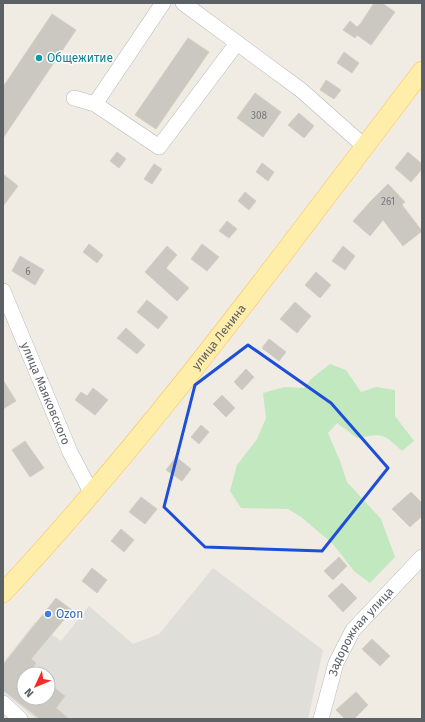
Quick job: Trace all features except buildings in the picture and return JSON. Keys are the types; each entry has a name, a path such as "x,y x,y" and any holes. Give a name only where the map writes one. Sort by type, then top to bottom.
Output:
{"main road":[{"name":"улица Ленина","path":"3,593 46,547 92,494 224,332 422,71"}],"street":[{"path":"95,104 163,3"},
{"path":"182,3 301,90 364,146"},
{"path":"74,98 95,104 159,147 237,43"},
{"name":"улица Маяковского","path":"3,291 70,452 92,494"},
{"name":"Задорожная улица","path":"322,719 336,663 353,630 422,557"},
{"path":"4,705 20,719"}],"highlighted area":[{"path":"248,345 331,403 388,468 322,551 205,547 164,507 195,385"}],"shaded area":[{"path":"213,568 323,650 308,719 36,719 20,706 56,706 56,666 16,666 16,703 3,692 3,663 35,622 61,641 89,606 133,644 159,634"}],"green space":[{"path":"330,364 346,370 361,392 376,387 395,390 395,416 414,441 402,451 391,441 382,436 372,435 357,438 337,423 328,433 347,482 381,519 395,557 370,583 354,571 333,544 301,517 288,509 241,508 230,491 237,465 257,439 266,418 263,393 284,387 304,388 312,378"}],"place":[{"name":"Общежитие","path":"39,58"},
{"name":"Ozon","path":"48,614"}]}
